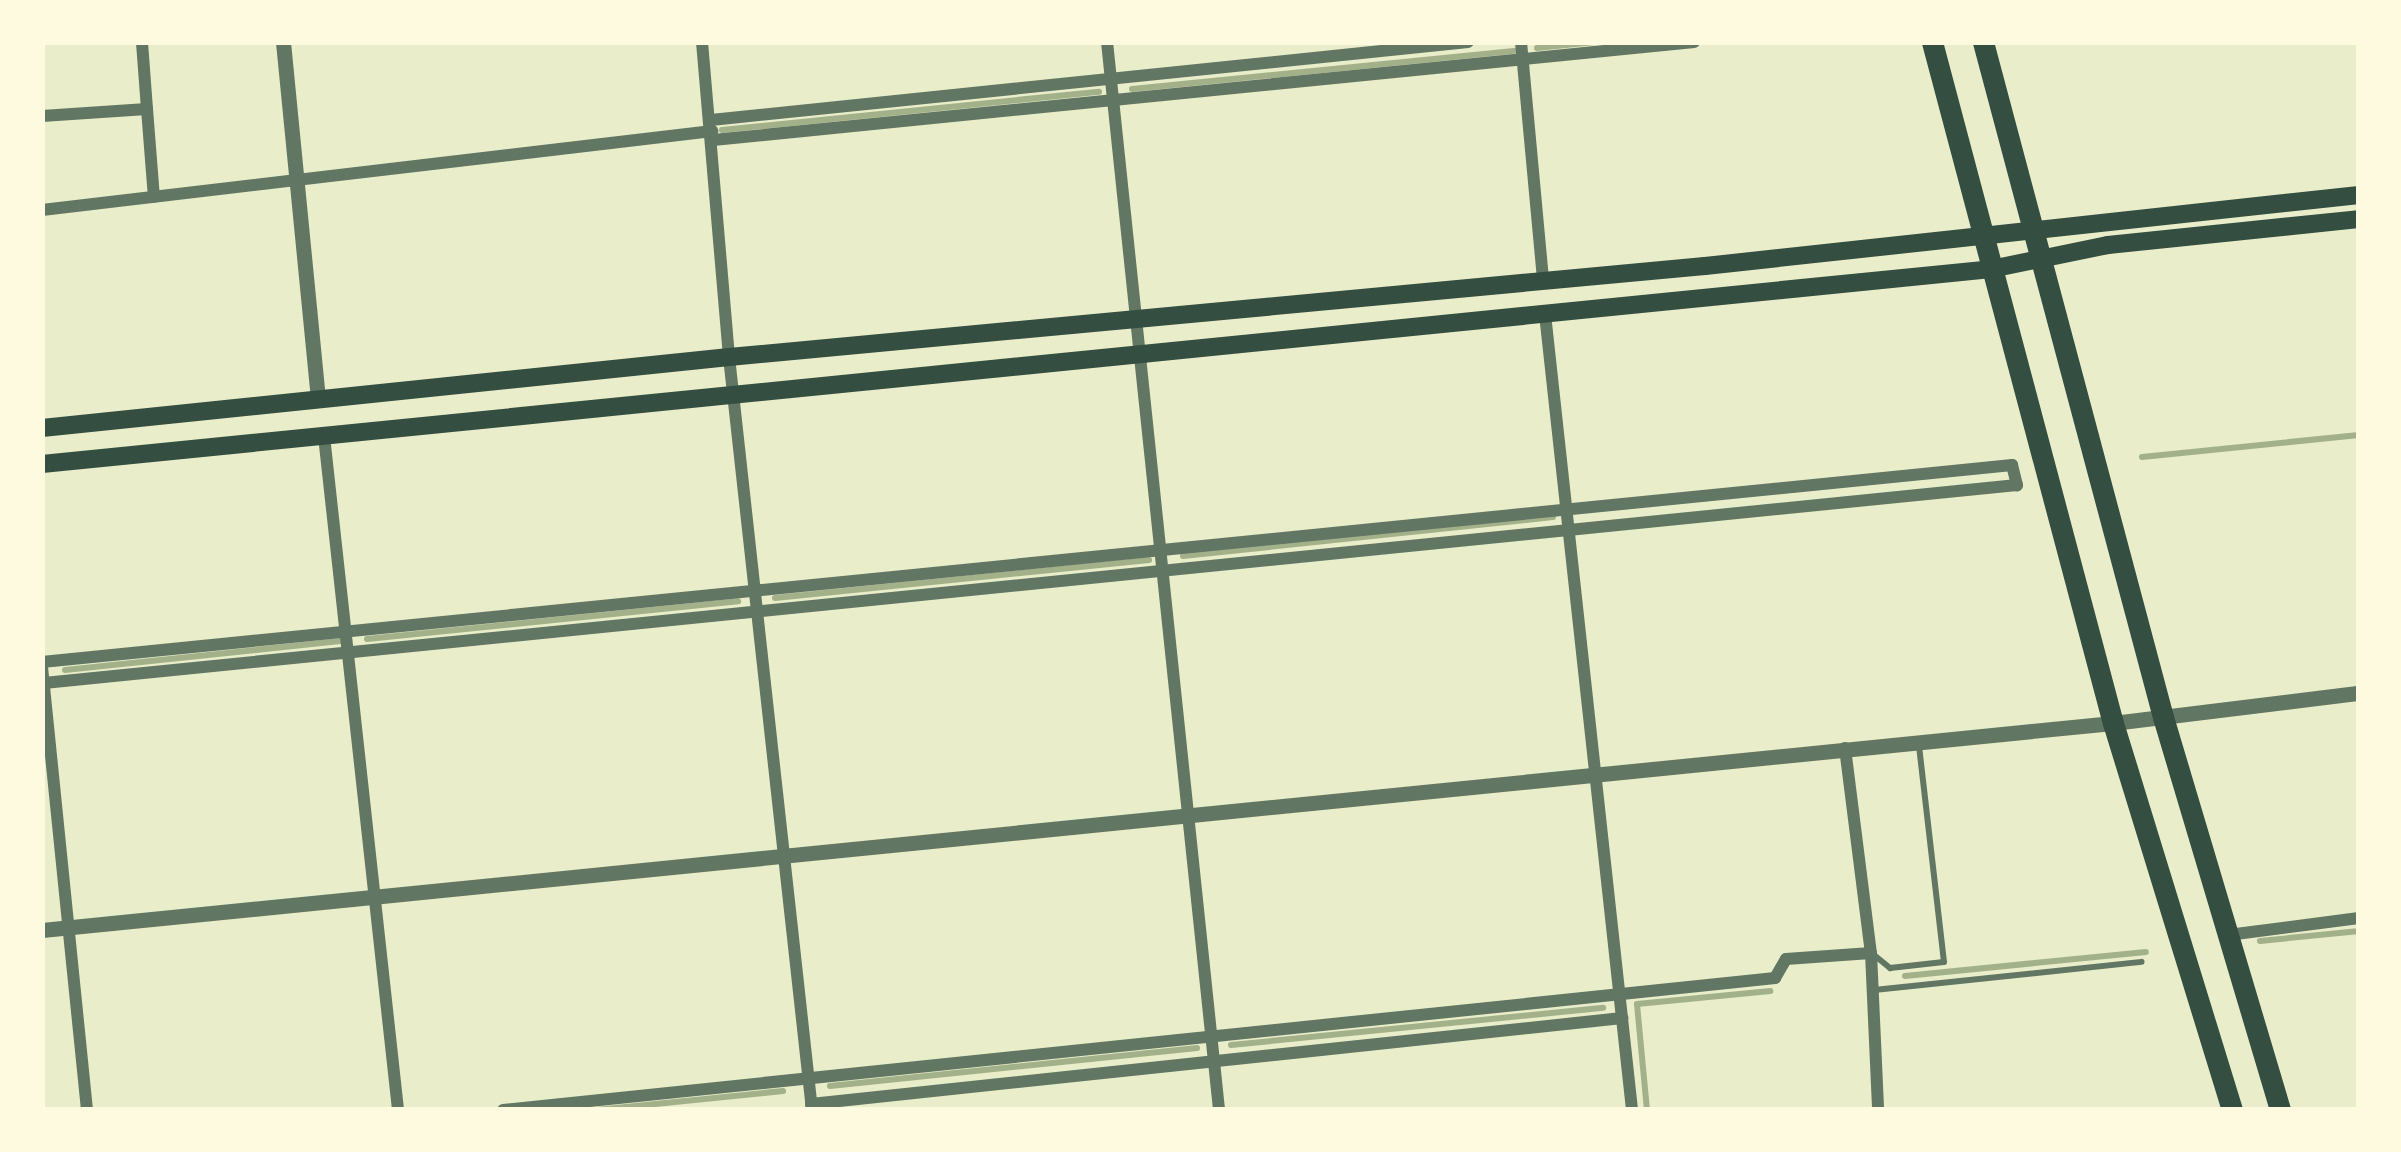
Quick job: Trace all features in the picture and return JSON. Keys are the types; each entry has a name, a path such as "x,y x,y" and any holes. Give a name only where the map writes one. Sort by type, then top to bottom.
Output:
{"highway":[{"path":"1932,42 2113,723 2233,1110"},
{"path":"1983,42 2163,717 2280,1110"}],"main road":[{"path":"42,428 2359,195"},
{"path":"42,464 1991,269 2043,254 2359,219"}],"street":[{"path":"142,42 154,197"},
{"path":"283,42 319,399"},
{"path":"702,42 729,357 811,1107 1622,1018"},
{"path":"1107,42 1219,1110"},
{"path":"42,210 1111,79 1468,42"},
{"path":"1521,42 1543,280"},
{"path":"712,130 1113,100 1694,42"},
{"path":"42,116 147,109"},
{"path":"1546,314 1632,1110"},
{"path":"324,436 398,1110"},
{"path":"44,682 2017,485 2012,465 1160,553 345,629 42,664 86,1110"},
{"path":"42,930 2113,723 2359,693"},
{"path":"1845,748 1871,953 1877,1110"},
{"path":"2228,935 2359,918"},
{"path":"502,1110 1775,978 1786,958 1871,953"}],"lane":[{"path":"1871,953 1890,968 1944,962 1919,741"},
{"path":"1874,990 2142,962"}],"waterway":[{"path":"1537,48 1595,42"},
{"path":"1132,89 1514,51"},
{"path":"722,130 1099,92"},
{"path":"2142,457 2359,435"},
{"path":"1183,556 1553,517"},
{"path":"775,598 1149,560"},
{"path":"367,639 738,601"},
{"path":"65,670 342,641"},
{"path":"2260,941 2359,931"},
{"path":"1905,976 2146,952"},
{"path":"1647,1110 1637,1004 1770,991"},
{"path":"1231,1045 1603,1008"},
{"path":"830,1086 1197,1048"},
{"path":"596,1110 783,1091"}]}
